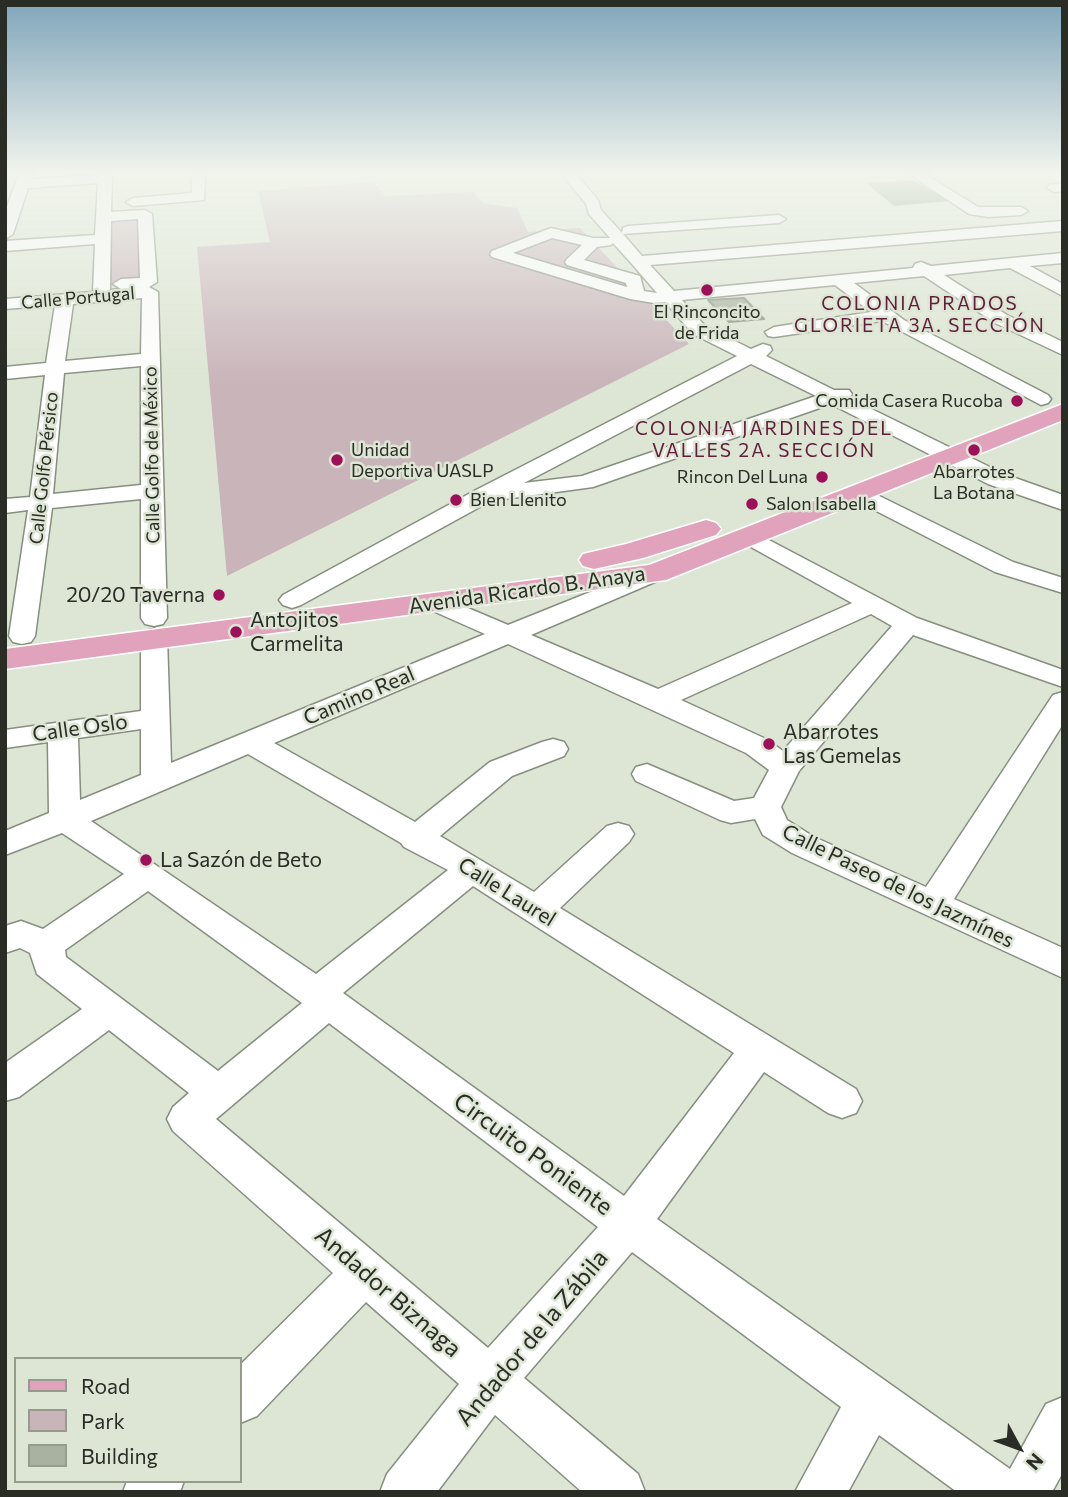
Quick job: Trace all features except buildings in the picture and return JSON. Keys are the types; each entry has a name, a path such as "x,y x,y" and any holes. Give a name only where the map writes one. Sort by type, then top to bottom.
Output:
{"main road":[{"name":"Avenida Ricardo B. Anaya","path":"154,628 292,600 542,569 632,552 727,523 946,447 1056,400"},
{"name":"Avenida Ricardo B. Anaya","path":"11,644 433,603 654,573 859,493 946,447"}],"street":[{"path":"5,246 35,244"},
{"path":"101,291 103,244"},
{"name":"Calle Golfo de México","path":"147,244 150,287 156,781"},
{"path":"523,244 498,254 648,298 1063,258"},
{"path":"513,248 534,244"},
{"path":"608,244 634,280 636,295"},
{"path":"609,244 633,273 648,266 848,244"},
{"path":"617,244 648,266 675,295 699,330 762,346 840,395 946,447 1063,489"},
{"path":"635,244 648,266"},
{"path":"779,244 785,249"},
{"path":"887,244 1000,319 1063,349"},
{"path":"1013,263 1063,291"},
{"path":"838,280 892,319 1056,400"},
{"name":"Calle Portugal","path":"5,304 150,287"},
{"name":"Calle Golfo Pérsico","path":"11,644 41,502 54,368 65,299"},
{"path":"804,342 892,319"},
{"path":"292,600 762,346 892,319"},
{"path":"5,373 151,359"},
{"path":"484,495 585,482 840,395"},
{"path":"946,447 996,480 1063,503"},
{"path":"5,506 152,491"},
{"path":"859,493 1004,567 1063,586"},
{"path":"750,537 908,624 1063,679"},
{"name":"Camino Real","path":"5,844 654,573"},
{"path":"433,603 658,699 756,746 786,767"},
{"path":"658,699 872,604"},
{"name":"Calle Paseo de los Jazmínes","path":"908,624 786,767 765,807 774,827 803,845 1063,964"},
{"path":"934,903 1063,701"},
{"name":"Calle Oslo","path":"5,739 155,718"},
{"path":"5,750 50,733 65,819"},
{"name":"Calle Laurel","path":"250,742 415,839 472,869 842,1101"},
{"path":"415,839 500,769 553,748"},
{"path":"647,774 731,812 765,807"},
{"name":"Circuito Poniente","path":"65,819 148,874 322,998 628,1224 999,1492"},
{"path":"536,910 618,834"},
{"path":"203,1106 322,998 472,869"},
{"path":"5,940 21,934 46,945 148,874"},
{"name":"Andador Biznaga","path":"46,945 50,964 109,1010 365,1272 620,1492"},
{"path":"5,1086 109,1010"},
{"name":"Andador de la Zábila","path":"405,1492 491,1381 628,1224 760,1050"},
{"path":"242,1397 365,1272"},
{"path":"820,1492 873,1399"},
{"path":"1025,1492 1063,1421"}],"green space":[{"path":"108,244 140,244 140,280 106,283"},
{"name":"Unidad Deportiva UASLP","path":"243,244 595,244 689,344 227,576 197,247"}],"place":[{"name":"El Rinconcito de Frida","path":"707,290"},
{"name":"Comida Casera Rucoba","path":"1017,401"},
{"name":"Abarrotes La Botana","path":"974,450"},
{"name":"Unidad Deportiva UASLP","path":"337,460"},
{"name":"Rincon Del Luna","path":"822,477"},
{"name":"Bien Llenito","path":"456,500"},
{"name":"Salon Isabella","path":"752,504"},
{"name":"20/20 Taverna","path":"219,595"},
{"name":"Antojitos Carmelita","path":"236,632"},
{"name":"Abarrotes Las Gemelas","path":"769,744"},
{"name":"La Sazón de Beto","path":"146,860"}],"district":[{"name":"COLONIA PRADOS GLORIETA 3A. SECCIÓN","path":"920,315"},
{"name":"COLONIA JARDINES DEL VALLES 2A. SECCIÓN","path":"764,440"}]}
